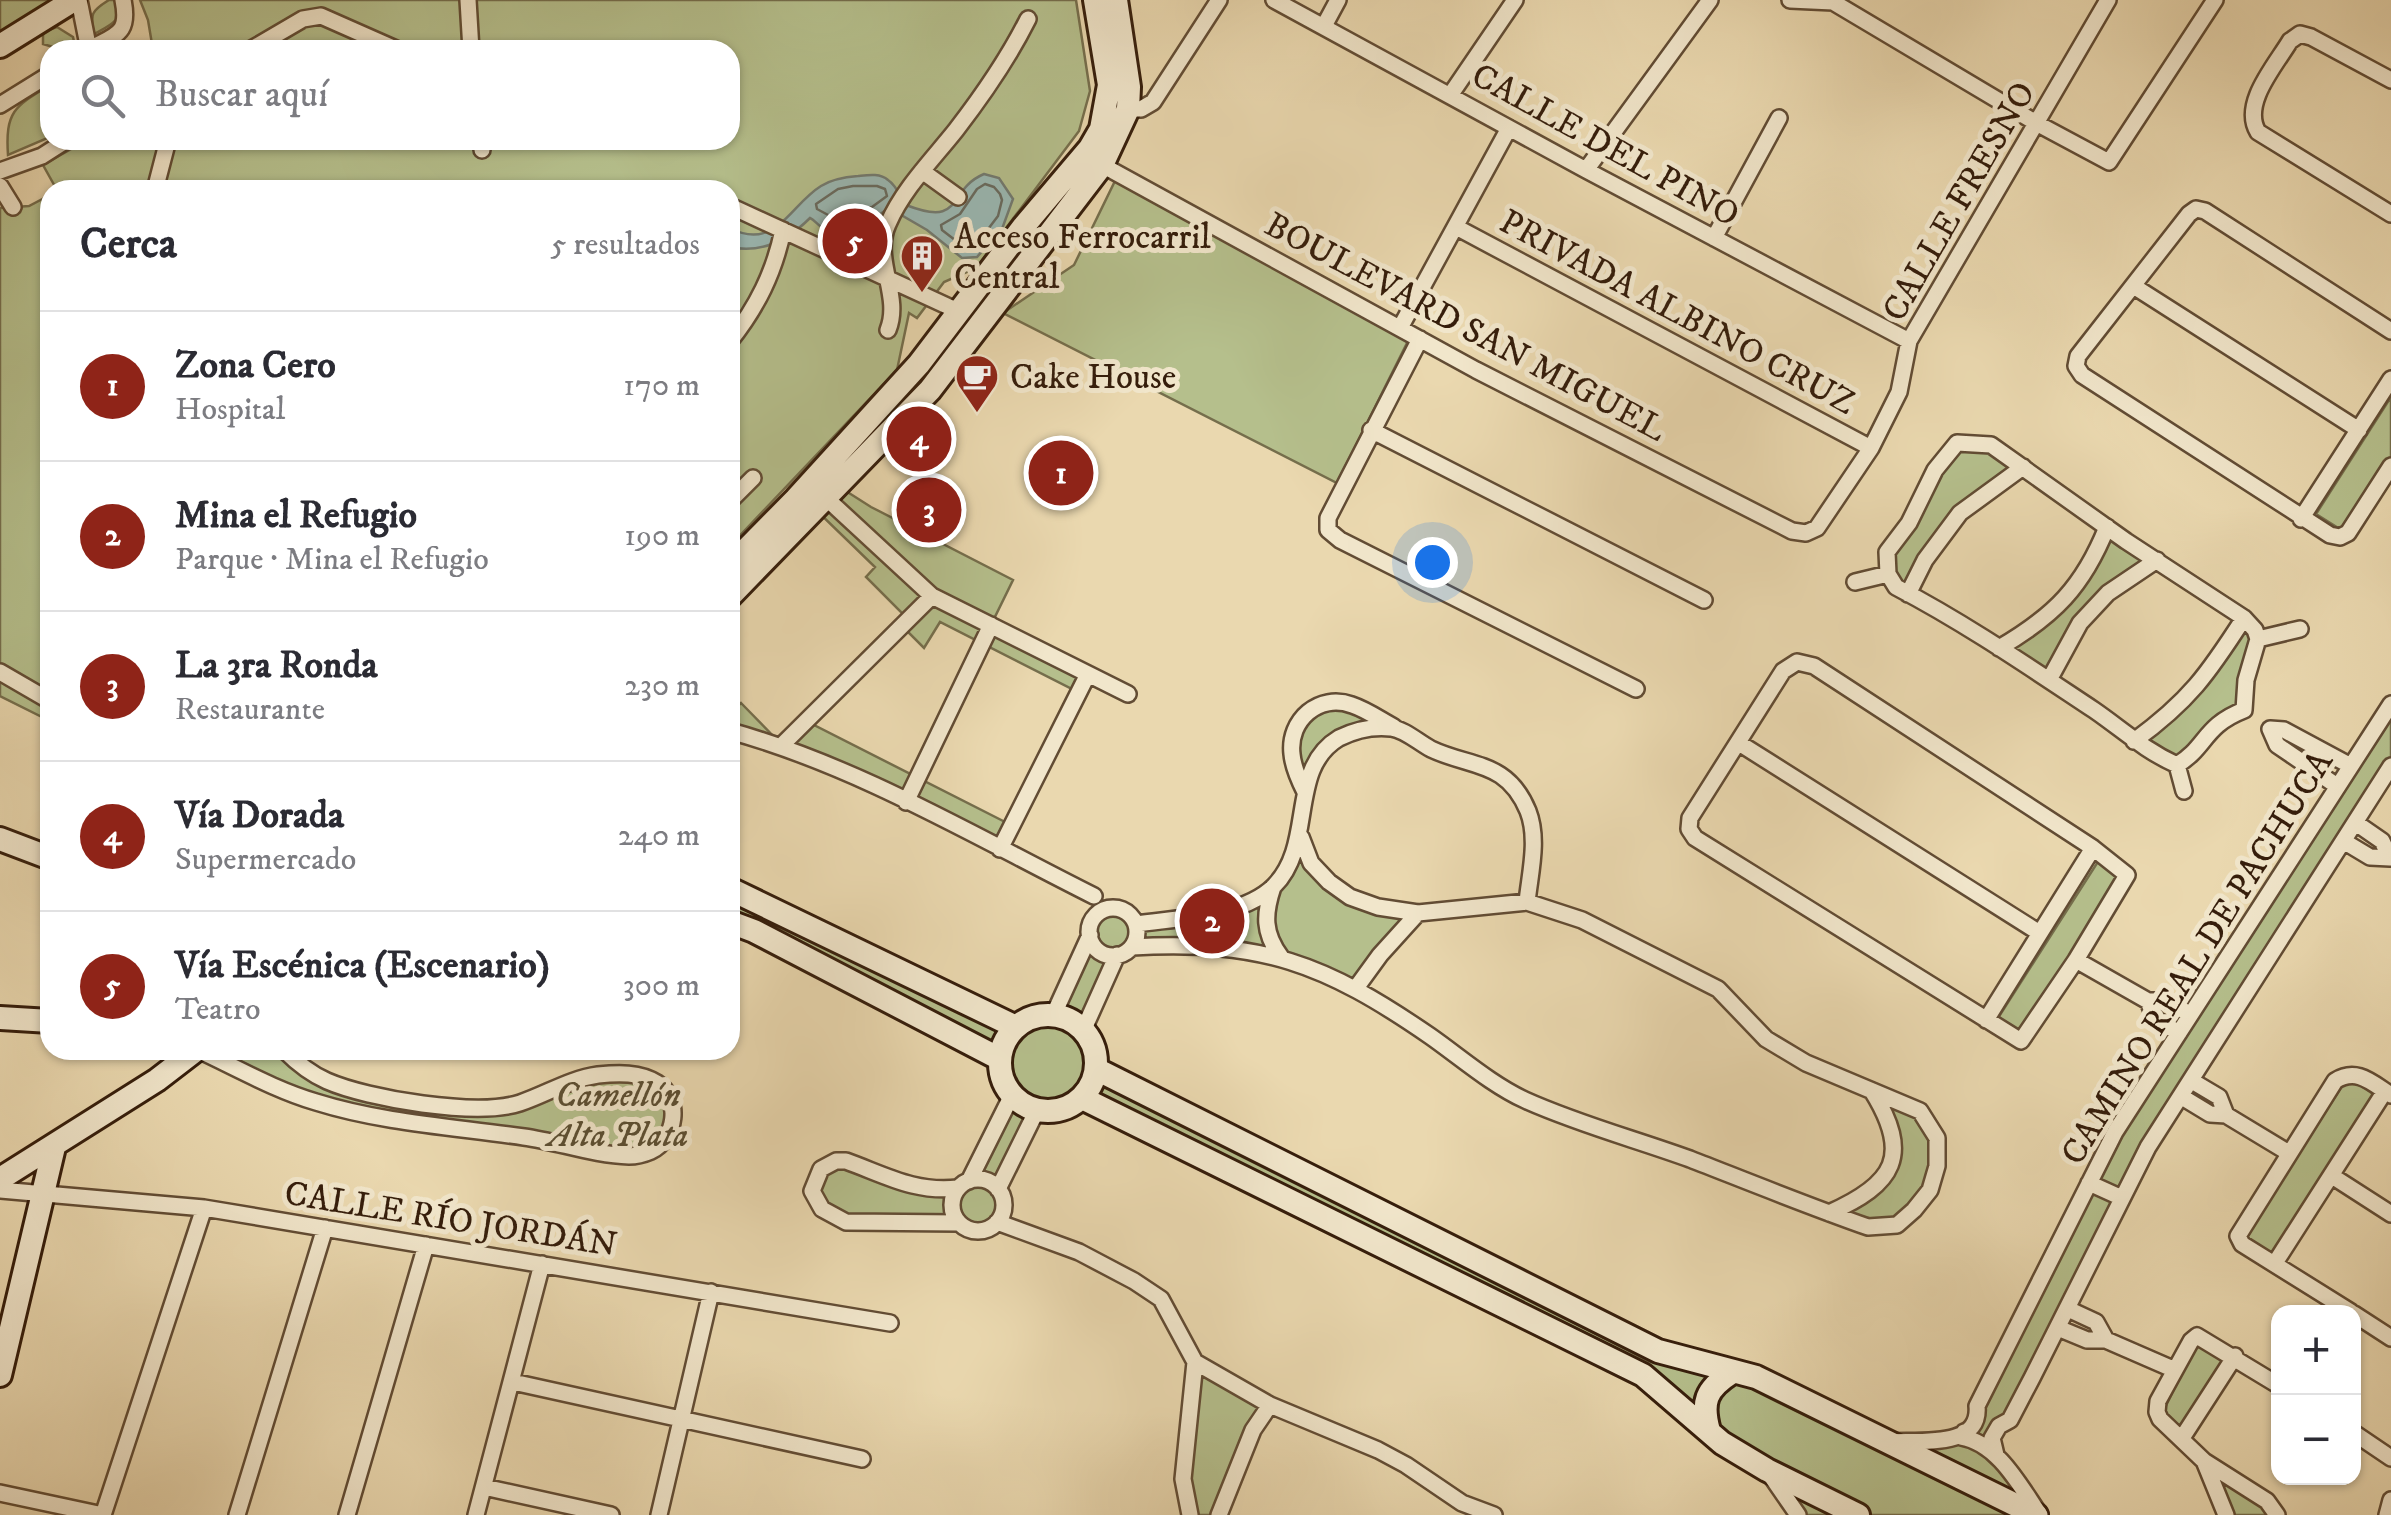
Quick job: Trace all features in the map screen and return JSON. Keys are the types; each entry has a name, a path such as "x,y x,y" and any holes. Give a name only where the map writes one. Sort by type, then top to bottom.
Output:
{"main road":[{"path":"0,46 77,0"},
{"path":"740,586 930,390 1102,165 1128,109 1129,88 1107,8"},
{"path":"740,556 918,364 1090,148 1101,129 1109,85 1107,8"},
{"path":"0,839 40,854"},
{"path":"740,894 1016,1027"},
{"path":"740,926 1000,1060"},
{"path":"1053,1016 1083,1030 1095,1052 1096,1069 1082,1098 1054,1111 1038,1110 1012,1095 1004,1083 1000,1060 1006,1039 1016,1027 1030,1019 1053,1016"},
{"path":"0,1018 40,1020"},
{"path":"0,1179 54,1147 174,1060"},
{"path":"1096,1069 1658,1351 1756,1377 2038,1515"},
{"path":"1082,1098 1643,1375 1722,1443 1858,1515"},
{"path":"0,1376 54,1147"},
{"path":"1709,1431 1704,1400 1710,1387 1730,1372"}],"street":[{"path":"77,0 87,40"},
{"path":"106,40 123,30 127,21 123,0"},
{"path":"468,0 470,40"},
{"path":"1128,109 1141,109 1153,102 1218,0"},
{"name":"CALLE DEL PINO","path":"1274,0 1909,341"},
{"path":"1324,26 1338,0"},
{"path":"1451,94 1515,0"},
{"path":"1586,170 1710,0"},
{"path":"1790,0 1837,1 2038,124 2109,162 2215,0"},
{"name":"CALLE FRESNO","path":"1806,533 1817,528 1871,448 1899,392 1909,341 2108,0"},
{"path":"267,40 304,18 321,16 375,40"},
{"path":"888,330 892,307 882,244 888,223 993,78 1028,19"},
{"path":"2391,80 2300,34 2290,41 2252,107 2251,120 2258,132 2391,214"},
{"path":"0,105 40,80"},
{"path":"1714,238 1779,118"},
{"path":"1400,328 1509,128"},
{"path":"0,171 51,150"},
{"path":"158,180 165,150"},
{"name":"BOULEVARD SAN MIGUEL","path":"1102,165 1400,328 1792,531 1806,533"},
{"path":"922,171 958,197"},
{"path":"0,186 13,207"},
{"path":"2390,468 2348,533 2340,537 2330,535 2082,375 2076,366 2078,356 2196,209 2205,211 2391,331"},
{"path":"740,211 958,311"},
{"name":"PRIVADA ALBINO CRUZ","path":"1456,226 1871,448"},
{"path":"740,328 768,283 783,230"},
{"path":"2135,287 2359,430"},
{"path":"1420,338 1328,518 1328,530 1340,540 1636,689"},
{"path":"2301,519 2391,378"},
{"path":"1371,430 1704,600"},
{"path":"2177,765 2147,752 2049,680 1896,587 1888,574 1888,552 1909,524 1936,470 1957,444 1990,445 2244,618 2258,639 2246,680 2244,710"},
{"path":"1908,594 1926,560 1960,513 2023,467"},
{"path":"740,490 752,478"},
{"path":"826,498 932,596 1128,694"},
{"path":"1999,648 2038,625 2068,598 2093,561 2107,527"},
{"path":"2049,680 2080,623 2108,593 2157,560"},
{"path":"1856,582 1888,574"},
{"path":"782,745 932,596"},
{"path":"2134,741 2170,716 2204,681 2244,618"},
{"path":"906,802 990,625"},
{"path":"2258,639 2300,629"},
{"path":"1798,662 1814,666 2093,848 2128,875 2021,1040 1695,838 1688,828 1690,818 1739,743 1783,671 1798,662"},
{"path":"0,672 40,695"},
{"path":"1000,849 1088,674"},
{"path":"1304,792 1292,755 1292,738 1310,708 1333,702 1351,704 1448,756 1481,764 1511,783 1529,813 1533,851 1527,902"},
{"name":"CAMINO REAL DE PACHUCA","path":"1961,1437 2114,1132 2391,704"},
{"path":"2244,710 2270,728 2284,730 2351,766"},
{"path":"2177,765 2192,756 2203,737 2223,718 2244,710"},
{"path":"1281,957 1270,942 1266,908 1301,837 1304,792 1315,762 1336,740 1360,729 1394,728"},
{"path":"2270,728 2276,745 2337,786"},
{"path":"740,733 782,745 906,802 1094,896"},
{"path":"1739,743 2038,932"},
{"path":"2177,765 2184,791"},
{"name":"CAMINO REAL DE PACHUCA","path":"1996,1456 2010,1420 2148,1147 2391,766"},
{"path":"2345,842 2370,857 2390,858 2382,840 2356,823"},
{"path":"1083,1030 1117,956 1132,947 1194,944 1281,957 1356,988 1520,1098 1829,1213 1868,1227 1896,1225 1930,1190 1937,1166 1936,1138 1920,1110 1806,1063 1779,1047 1766,1039 1718,989 1582,920 1527,902 1418,913 1378,908 1350,897 1329,882 1311,862 1301,837"},
{"path":"1986,1020 2093,848"},
{"path":"1136,924 1213,914 1274,886"},
{"path":"1053,1016 1090,935 1092,920 1112,908 1127,912 1138,932 1132,947"},
{"path":"1356,988 1418,913"},
{"path":"1090,935 1096,948 1117,956"},
{"path":"2076,960 2148,1001 2166,1001 2190,1014"},
{"path":"2148,1001 2155,1018 2179,1032"},
{"path":"218,1060 279,1089 375,1117 632,1156 648,1153 671,1133 674,1111 666,1091 639,1075 614,1074 570,1081 520,1103 475,1108 348,1089 324,1080 296,1060"},
{"path":"279,1089 289,1060"},
{"path":"2276,1263 2388,1093 2360,1075 2347,1073 2336,1081 2238,1236 2242,1244 2340,1305"},
{"path":"2192,1081 2219,1098 2226,1115"},
{"path":"1829,1213 1874,1188 1890,1167 1896,1142 1890,1119 1871,1088"},
{"path":"959,1222 952,1207 1012,1095"},
{"path":"2182,1097 2210,1114 2226,1115 2289,1153"},
{"path":"520,1103 524,1116 521,1137"},
{"path":"998,1189 1038,1110"},
{"path":"846,1161 904,1186 940,1190 986,1180 998,1189 1004,1206 998,1222 991,1228 974,1230 959,1222 846,1222 822,1209 812,1191 821,1169 846,1161"},
{"path":"2332,1176 2391,1214"},
{"path":"2089,1182 2122,1198"},
{"name":"CALLE RÍO JORDÁN","path":"0,1190 204,1208 890,1322"},
{"path":"0,1493 103,1515 204,1208"},
{"path":"998,1222 1079,1252 1160,1299 1195,1362 1270,1405 1378,1450 1462,1503 1494,1515"},
{"path":"237,1515 325,1228"},
{"path":"347,1515 426,1244"},
{"path":"476,1515 542,1264"},
{"path":"658,1515 711,1292"},
{"path":"2068,1309 2096,1322 2106,1340"},
{"path":"2361,1319 2391,1338"},
{"path":"2058,1328 2087,1340 2106,1340 2175,1370"},
{"path":"2271,1379 2197,1336 2158,1402 2157,1412 2204,1462 2267,1501 2278,1515"},
{"path":"2182,1438 2235,1356"},
{"path":"1190,1515 1183,1479 1195,1362"},
{"path":"513,1382 862,1459"},
{"path":"1219,1515 1253,1430 1270,1405"},
{"path":"1887,1442 1961,1437 1986,1445 2038,1515"},
{"path":"2361,1438 2391,1458"},
{"path":"2204,1462 2226,1515"},
{"path":"1767,1470 1798,1515"},
{"path":"484,1486 611,1515"},
{"path":"2387,1515 2391,1500"}],"green space":[{"path":"0,0 53,0 0,32"},
{"path":"109,0 118,0 117,18 94,34 93,14"},
{"path":"140,0 1076,0 1090,91 1079,131 976,268 944,282 917,318 909,313 897,370 740,535 740,180 51,180 43,165 69,150 740,150 740,40 151,40"},
{"path":"57,27 74,40 43,40 43,32"},
{"path":"40,91 40,141 8,155 11,119"},
{"path":"1115,181 1411,335 1337,483 1003,313 1074,265"},
{"path":"40,200 40,716 0,696 0,208 29,206"},
{"path":"2391,397 2391,460 2343,531 2316,514"},
{"path":"1957,443 1991,445 2023,467 1960,513 1908,594 1896,587 1887,552"},
{"path":"838,486 1013,580 991,625 1088,674 1078,692 940,622 924,648 902,626 908,619 866,577 875,567 815,509"},
{"path":"2107,527 2157,560 2108,593 2049,680 1999,648 2067,597"},
{"path":"2245,621 2252,629 2241,706 2177,765 2134,741 2169,716"},
{"path":"1333,702 1394,727 1336,740 1305,792 1294,738 1304,721"},
{"path":"740,704 782,745 806,721 1011,825 1000,849 906,802 740,735"},
{"path":"2391,704 2391,766 2148,1147 1998,1442 1996,1456 2034,1512 2029,1515 1798,1515 1767,1470 1677,1401 1082,1098 1068,1107 1037,1110 998,1189 1002,1200 999,1218 987,1228 979,1230 959,1223 846,1222 812,1191 836,1161 958,1188 1012,1095 1000,1068 740,927 740,894 1016,1027 1036,1017 1053,1015 1097,914 1119,909 1137,924 1213,914 1274,886 1301,837 1329,882 1418,913 1356,988 1281,957 1128,951 1117,956 1083,1030 1095,1052 1096,1069 1692,1362 1887,1442 1961,1437 2115,1132"},
{"path":"2099,860 2122,875 2021,1033 1998,1018"},
{"name":"Camellón Alta Plata","path":"221,1060 297,1060 324,1080 475,1108 593,1076 656,1083 674,1111 648,1153 316,1102"},
{"path":"2348,1077 2376,1096 2272,1256 2244,1236"},
{"path":"1871,1089 1920,1111 1937,1138 1930,1190 1897,1225 1829,1213 1874,1188 1895,1141"},
{"path":"2197,1341 2230,1360 2181,1433 2162,1414"},
{"path":"1195,1362 1270,1405 1219,1515 1190,1515 1183,1479"},
{"path":"2227,1484 2275,1515 2234,1515 2223,1486"}],"water":[{"path":"984,174 999,178 1013,199 1002,229 977,257 962,258 927,230 889,208 873,219 859,218 828,228 810,218 773,243 740,249 740,232 759,234 770,230 810,194 834,180 881,176 893,185 906,205 938,212 947,210 972,181"}],"place":[{"name":"Vía Escénica (Escenario)","path":"855,241"},
{"name":"Acceso Ferrocarril Central","path":"922,294"},
{"name":"Cake House","path":"977,414"},
{"name":"Vía Dorada","path":"919,439"},
{"name":"Zona Cero","path":"1061,473"},
{"name":"La 3ra Ronda","path":"929,510"},
{"name":"Mina el Refugio","path":"1212,921"}]}
